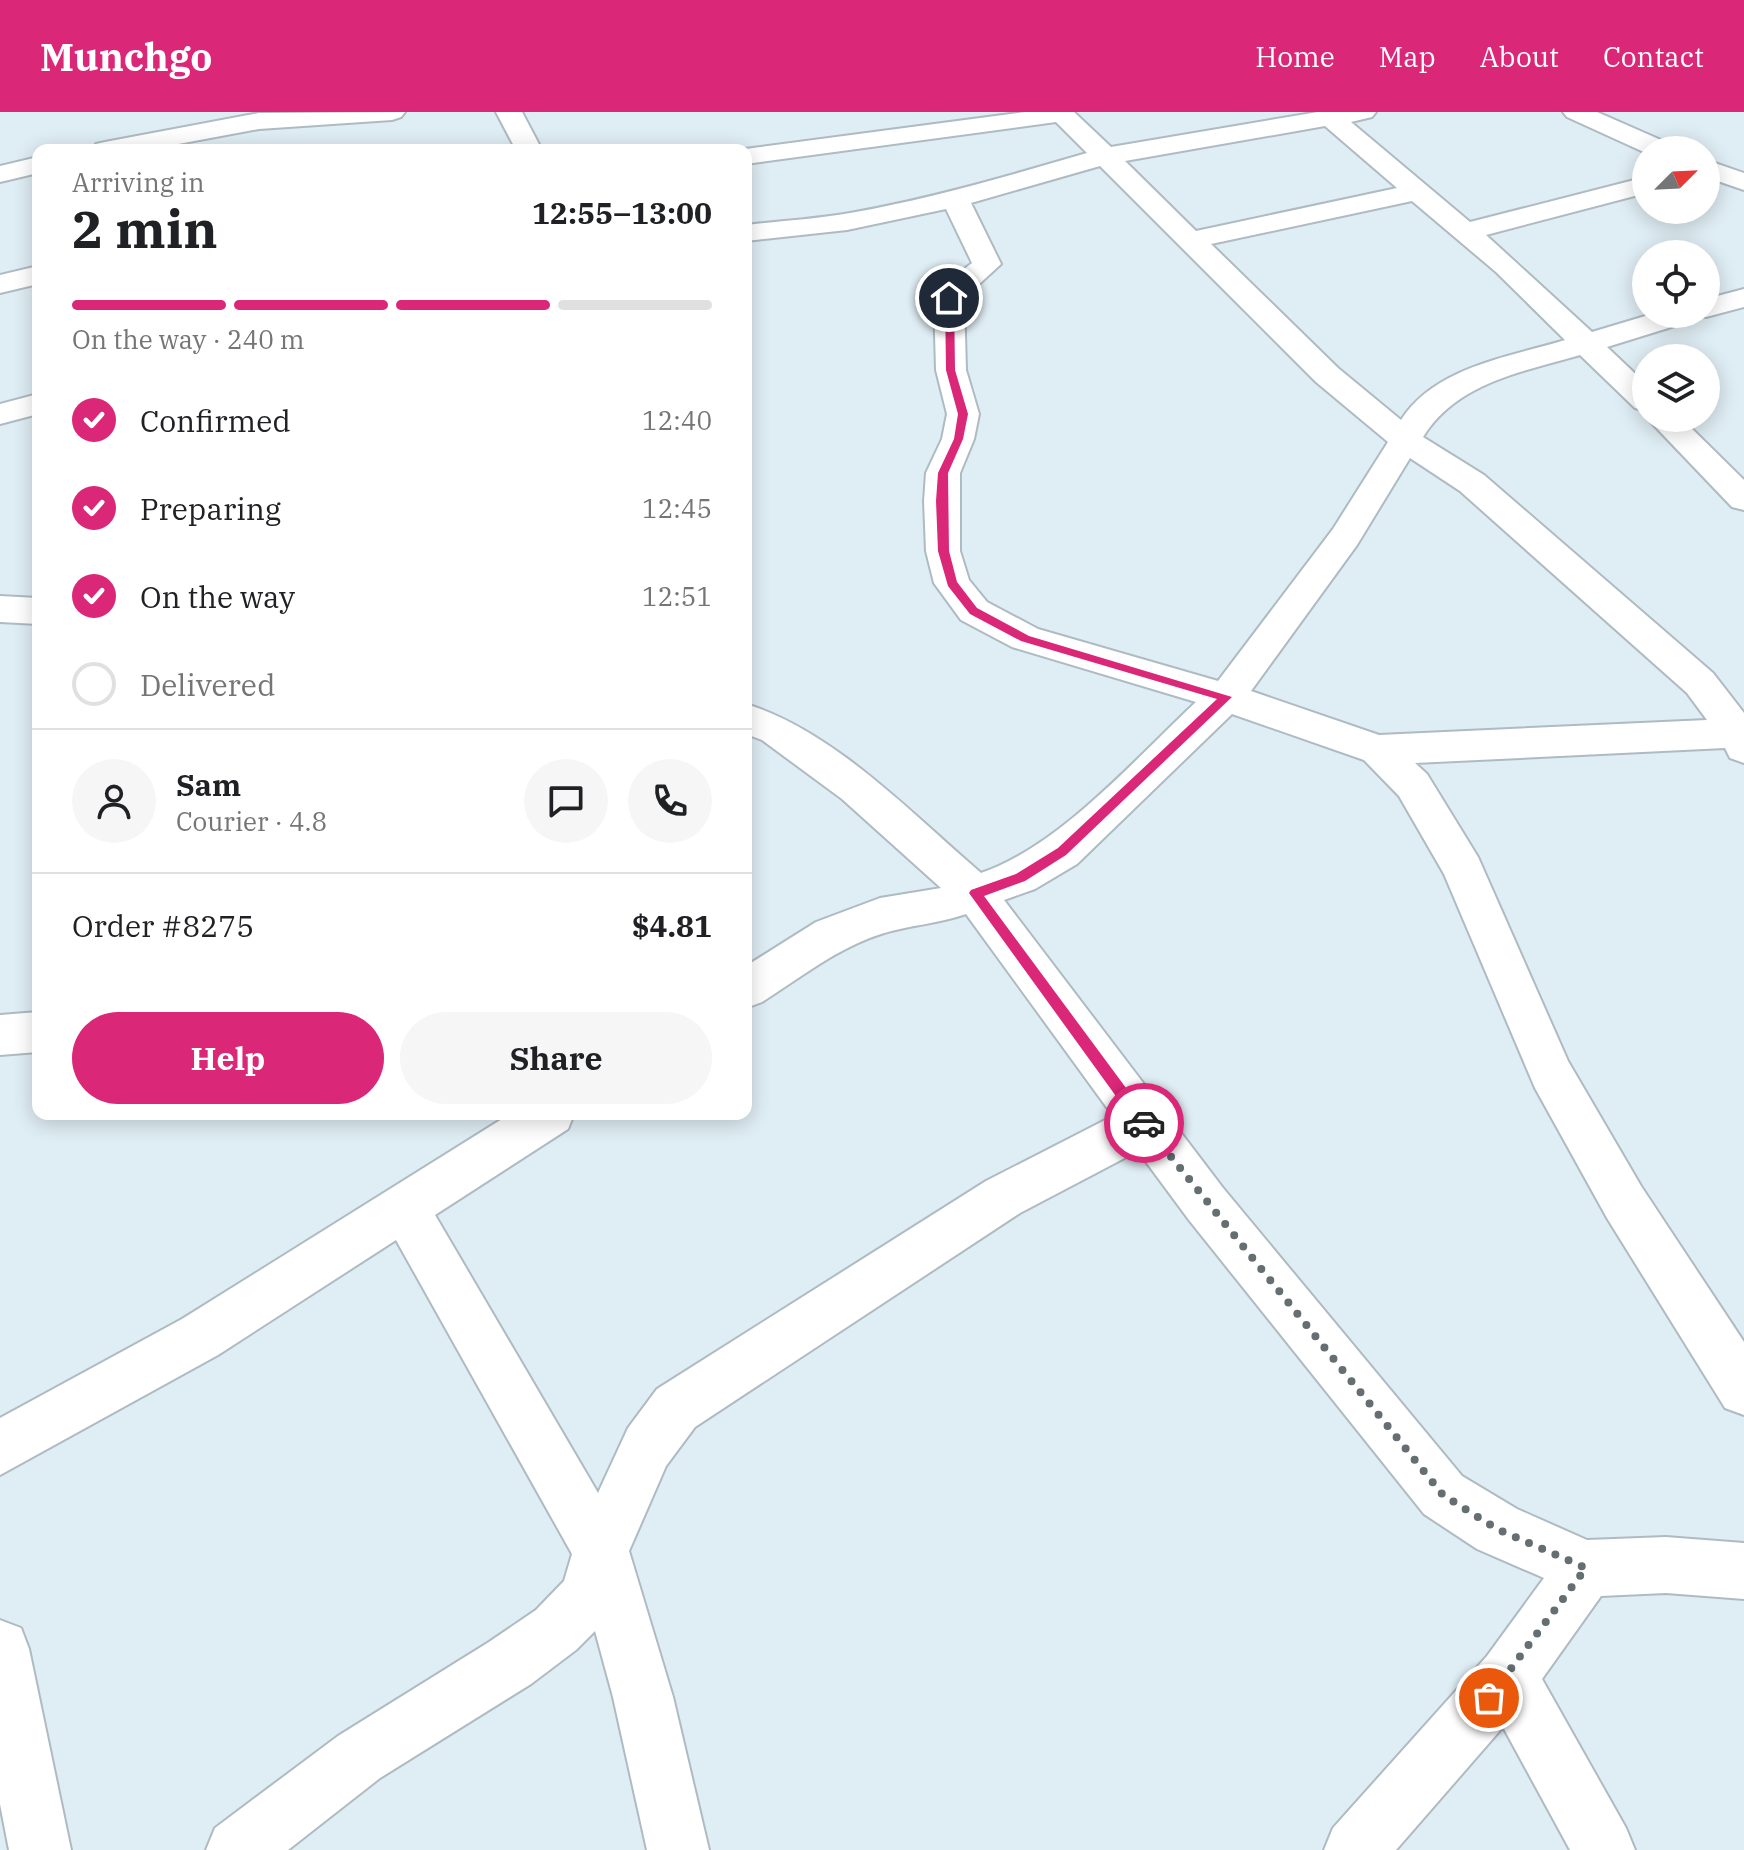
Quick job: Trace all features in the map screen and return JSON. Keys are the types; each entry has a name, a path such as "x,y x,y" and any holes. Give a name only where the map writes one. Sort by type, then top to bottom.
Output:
{"street":[{"path":"119,144 165,124 392,112"},
{"path":"509,112 526,144"},
{"path":"752,232 847,222 955,199 1107,156 1363,112"},
{"path":"1576,112 1632,137"},
{"path":"752,155 973,128 1061,113 1327,375 1404,439 1472,483 1645,633 1700,683 1742,738"},
{"path":"1331,118 1467,231 1632,387"},
{"path":"259,121 263,144"},
{"path":"0,174 32,166"},
{"path":"1720,173 1744,182"},
{"path":"1467,231 1632,189"},
{"path":"1192,240 1419,191"},
{"path":"955,199 987,264 980,273 955,288 949,298 951,370 963,414 958,439 943,473 941,501 943,551 952,583 974,611 1025,638 1226,697 1378,750 1742,738"},
{"path":"0,284 32,276"},
{"path":"1720,304 1744,298"},
{"path":"752,985 831,935 880,916 936,907 1020,877 1062,852 1226,697 1345,537 1422,413 1449,390 1484,374 1633,328"},
{"path":"0,414 32,406"},
{"path":"1677,432 1744,499"},
{"path":"0,609 32,611"},
{"path":"752,720 776,730 856,788 975,893 1144,1124 1443,1495 1497,1529 1586,1568 1666,1565 1744,1571"},
{"path":"1378,750 1413,785 1463,869 1551,1073 1624,1202 1744,1389"},
{"path":"0,1035 32,1032"},
{"path":"0,1448 200,1337 542,1120"},
{"path":"237,1850 359,1757 510,1663 556,1630 587,1598 601,1551 647,1447 676,1408 1003,1197 1144,1124"},
{"path":"404,1208 601,1551 643,1697 678,1850"},
{"path":"1355,1850 1508,1677 1586,1568"},
{"path":"0,1649 40,1850"},
{"path":"1508,1677 1604,1850"}],"way so far":[{"path":"1144,1123 1206,1204 1443,1495 1497,1529 1586,1568 1508,1677 1489,1698"}],"route":[{"path":"949,298 951,370 963,414 958,439 943,473 941,501 943,551 952,583 974,611 1025,638 1226,697 1062,852 1020,877 975,893 1144,1123"}]}
